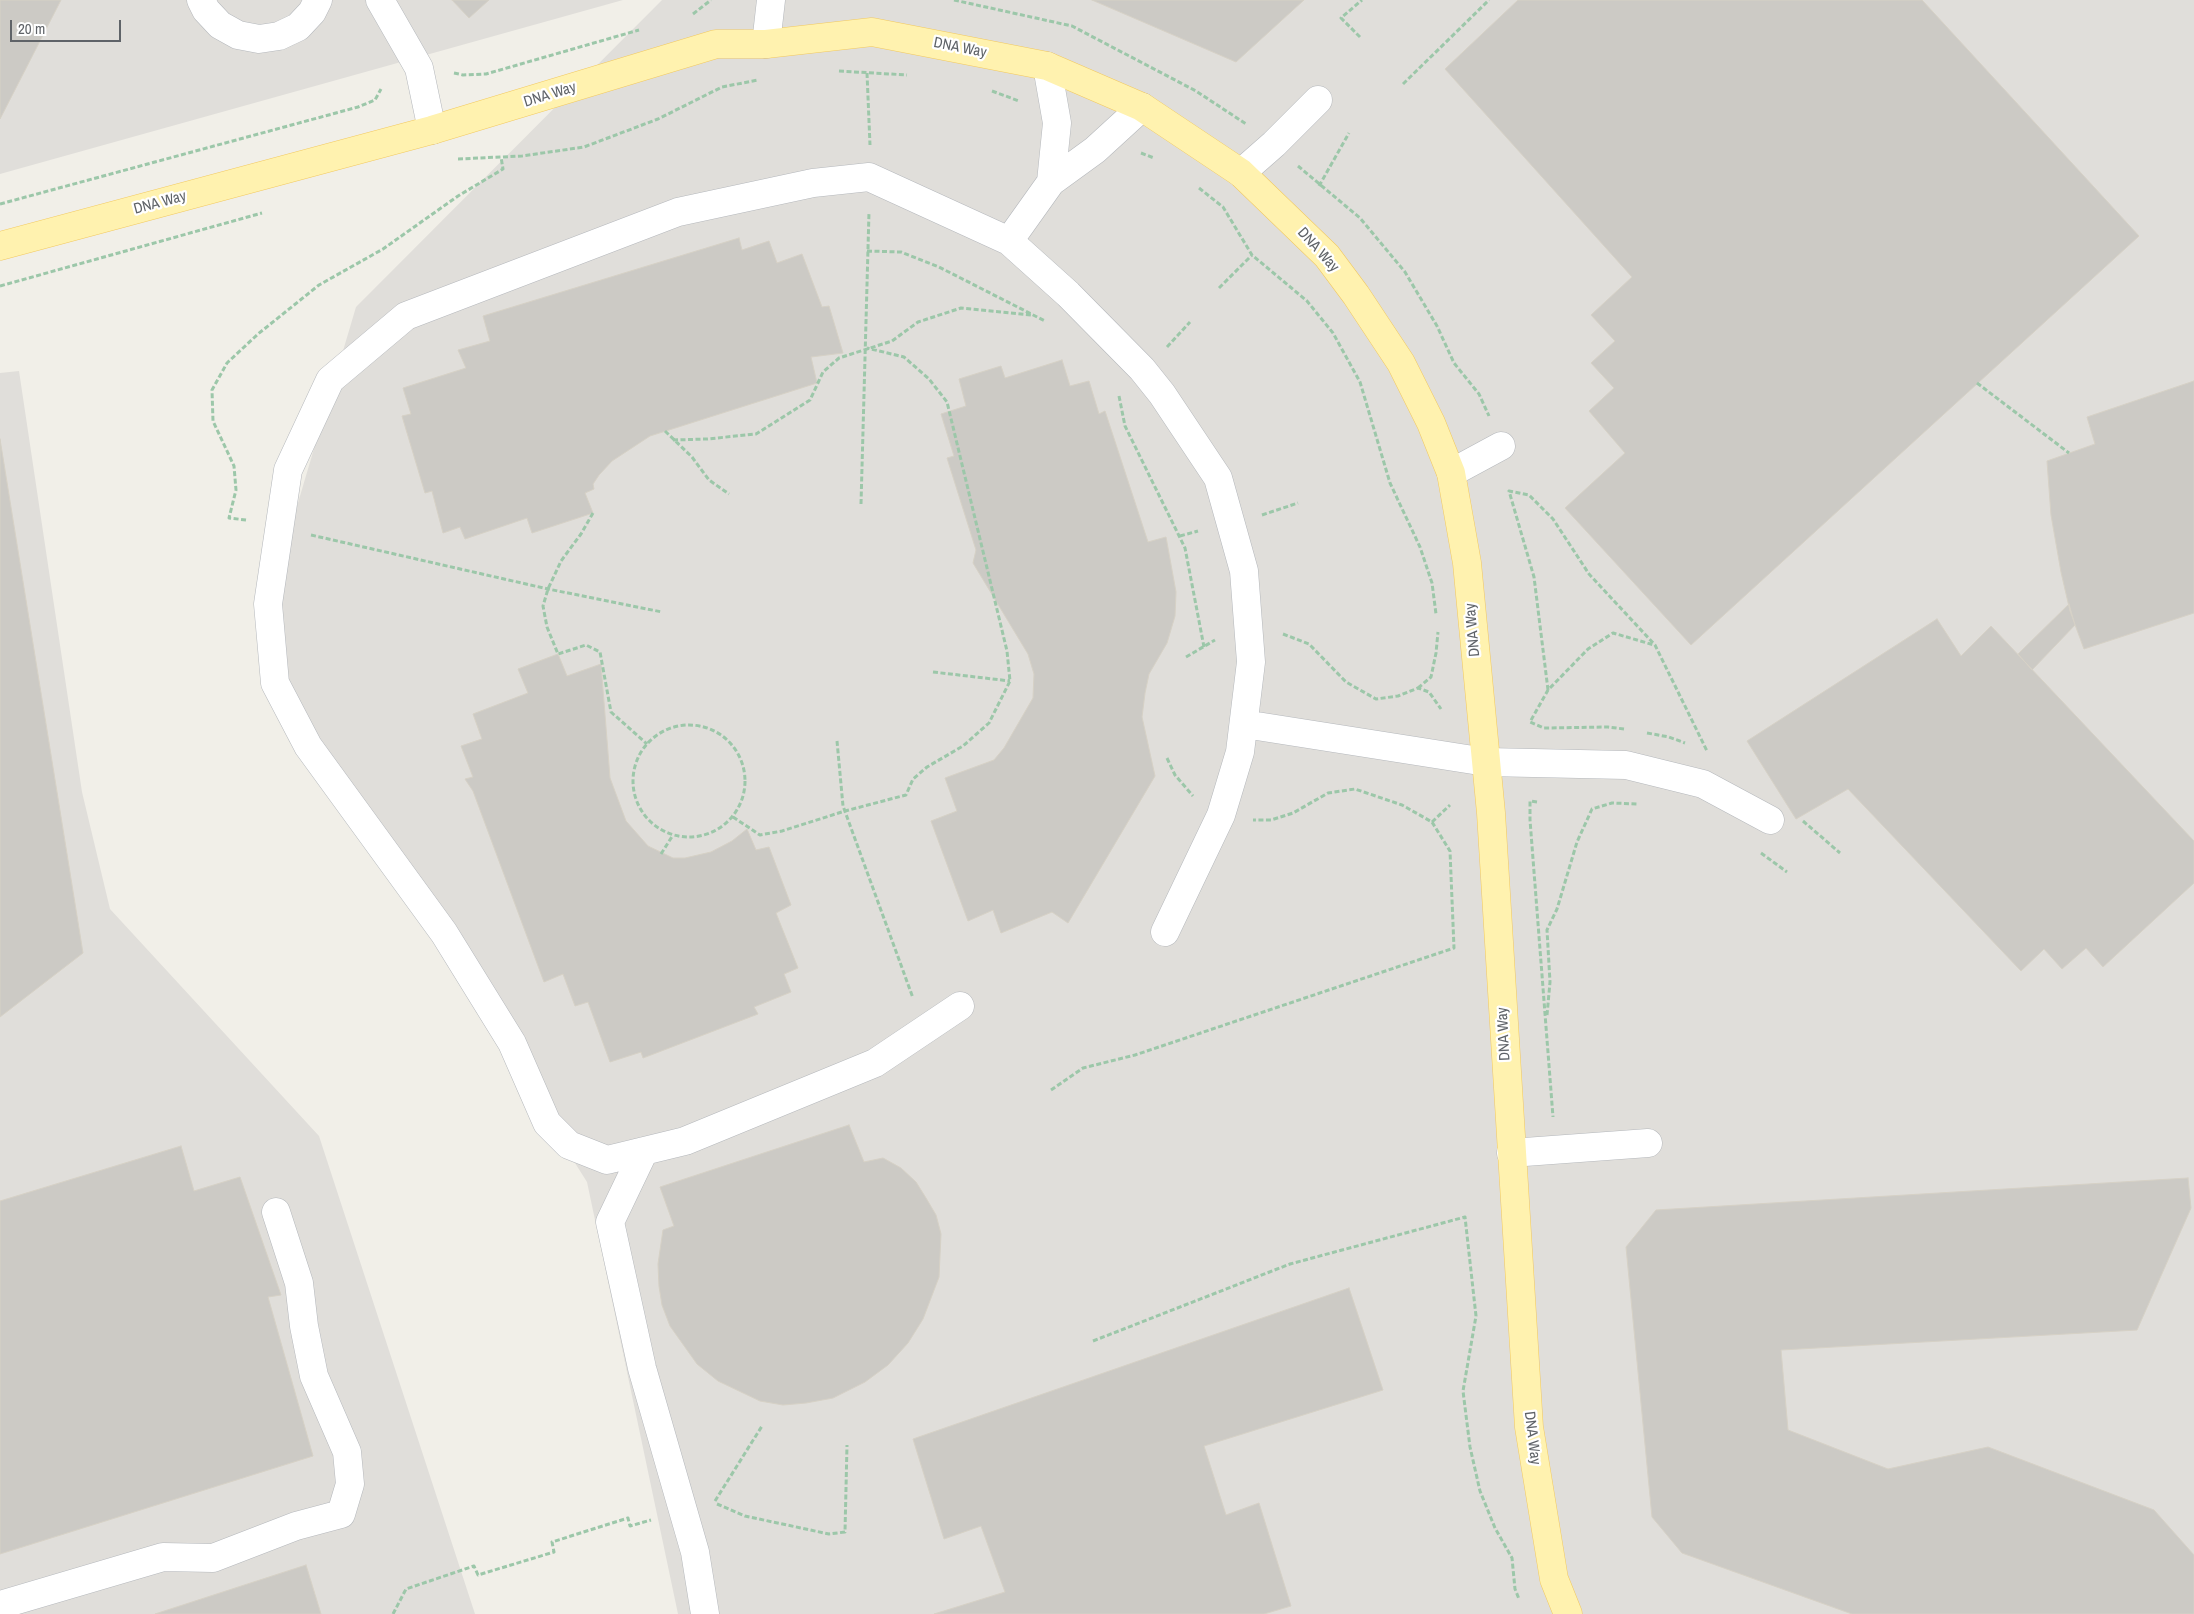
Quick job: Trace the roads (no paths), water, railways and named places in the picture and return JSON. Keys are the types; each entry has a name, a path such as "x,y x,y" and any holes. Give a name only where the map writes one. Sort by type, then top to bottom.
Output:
{"main road":[{"name":"DNA Way","path":"0,246 432,130 716,44 766,44 872,32 1048,66 1142,107 1241,173 1326,256 1356,295 1401,363 1431,423 1451,473 1467,563 1492,813 1529,1427 1554,1579 1568,1614"}],"street":[{"path":"201,0 206,10 220,25 238,35 259,39 279,36 298,27 312,12 318,0"},
{"path":"380,0 418,68 432,130"},
{"path":"766,44 771,0"},
{"path":"1048,66 1057,122 1051,182"},
{"path":"1241,173 1274,144 1318,100"},
{"path":"1009,242 1051,182 1095,150 1142,107"},
{"path":"960,1006 875,1063 685,1141 607,1160 569,1145 547,1123 512,1042 444,933 308,746 275,683 268,604 288,470 330,380 406,316 678,212 813,183 869,177 1009,242 1068,294 1142,369 1162,394 1218,478 1244,571 1251,662 1240,752 1220,815 1165,932"},
{"path":"1451,473 1497,435"},
{"path":"1244,724 1486,762 1626,765 1703,784 1770,820"},
{"path":"1512,1154 1648,1143"},
{"path":"644,1151 610,1222 642,1368 695,1552 705,1614"},
{"path":"0,1605 163,1557 213,1558 296,1526 341,1514 350,1484 347,1452 314,1376 304,1326 299,1283 276,1212"}]}
